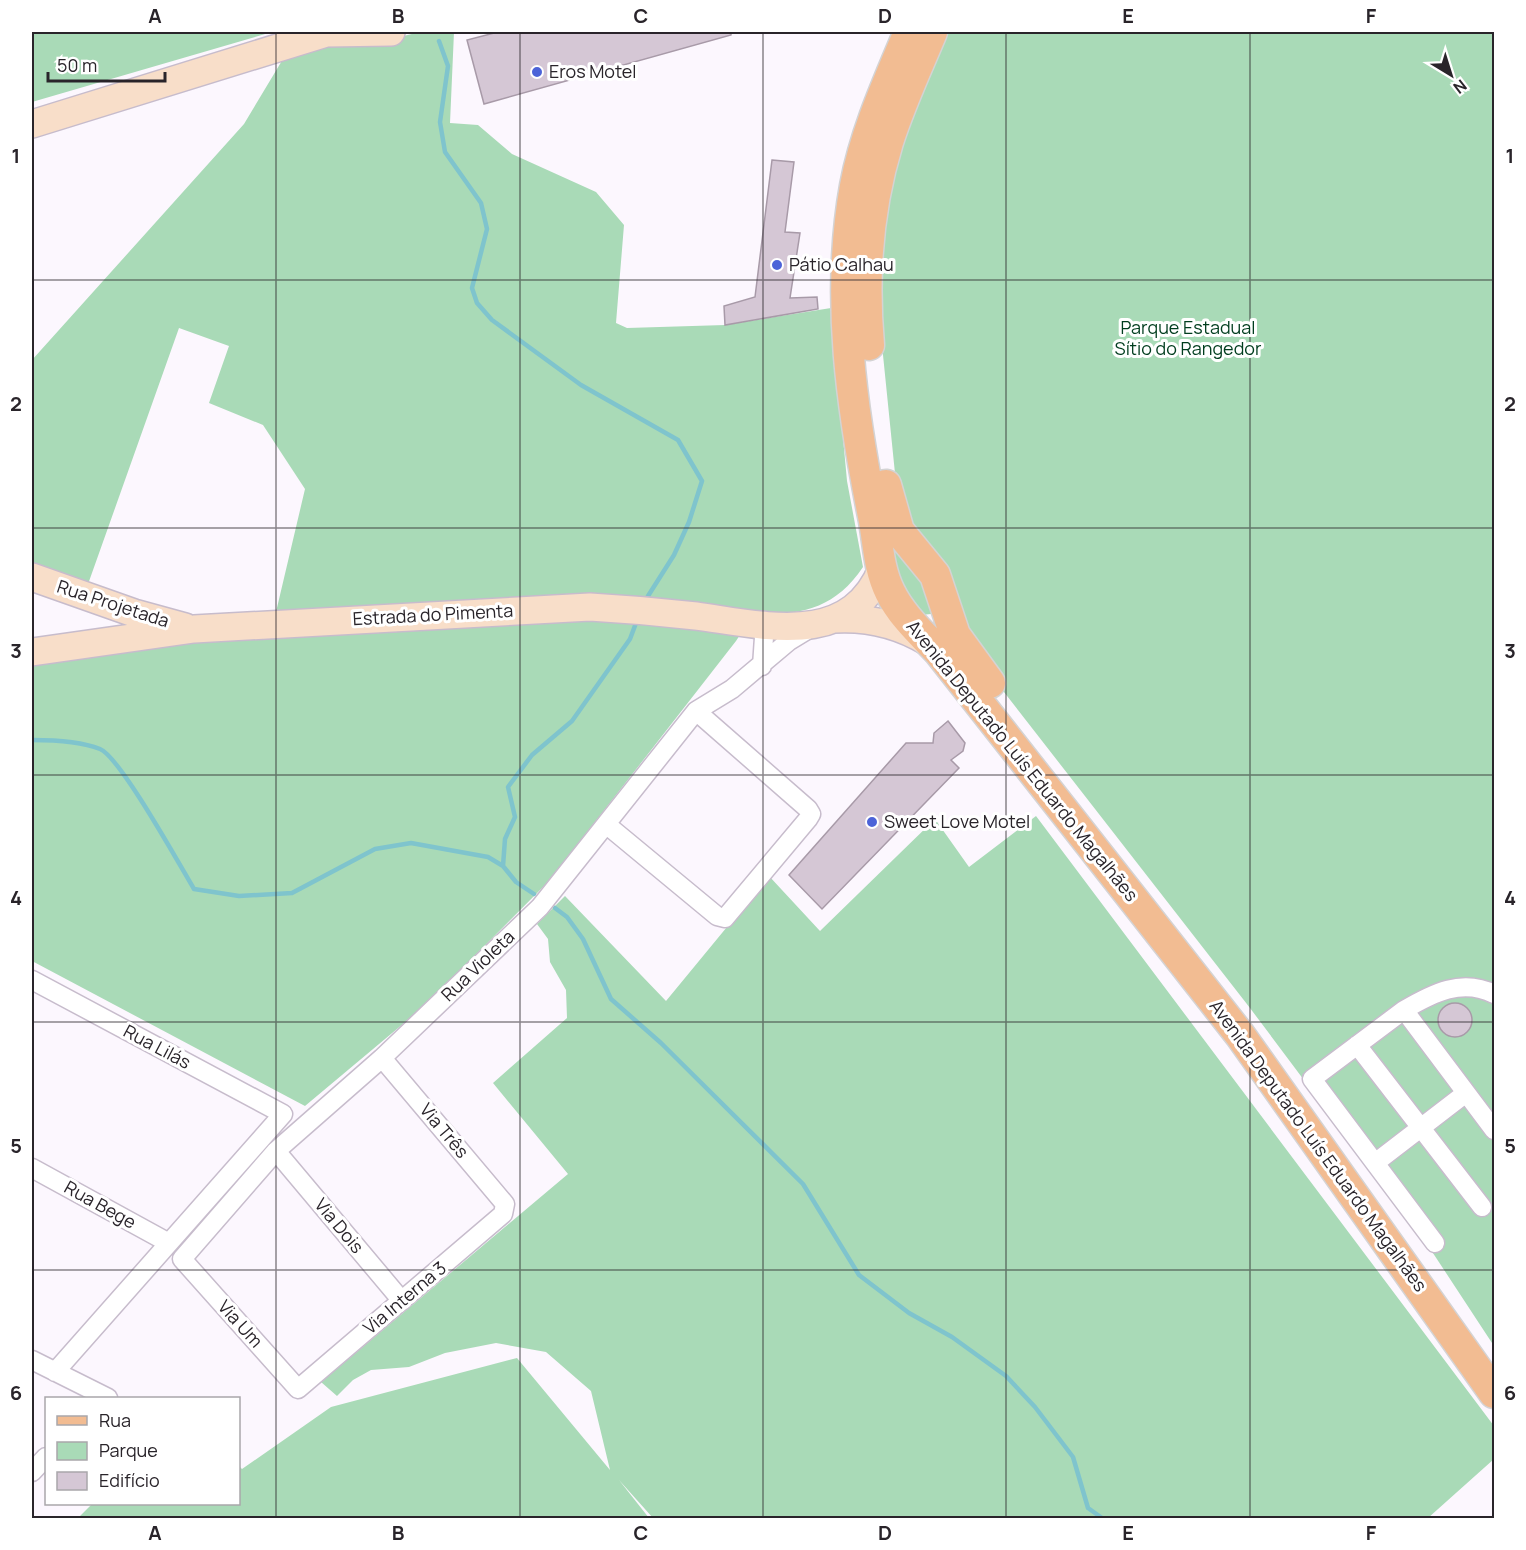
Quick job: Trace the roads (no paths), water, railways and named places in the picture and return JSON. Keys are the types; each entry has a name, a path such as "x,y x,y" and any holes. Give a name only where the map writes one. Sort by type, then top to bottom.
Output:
{"main road":[{"path":"40,120 327,32 391,32"},
{"name":"Avenida Deputado Luís Eduardo Magalhães","path":"909,32 882,97 861,162 850,218 846,285 853,392 864,480 882,569 889,591 907,618 932,645 1240,1035 1494,1393"},
{"name":"Avenida Deputado Luís Eduardo Magalhães","path":"932,32 895,121 877,185 867,286 867,321 883,465 895,522 906,542 934,574 960,645 1255,1024 1494,1358"},
{"name":"Estrada do Pimenta","path":"825,622 864,600 882,569"},
{"name":"Rua Projetada","path":"32,577 134,612 194,629"},
{"path":"907,618 923,626 932,624 942,616 945,602"},
{"name":"Estrada do Pimenta","path":"32,652 194,629 590,607 649,610 784,627 857,619 910,632 932,645"},
{"path":"124,639 140,627 134,612"}],"street":[{"name":"Rua Violeta","path":"182,1259 276,1151 382,1058 540,907 608,825 696,711 762,666 789,641 825,622"},
{"path":"760,625 764,637 762,666"},
{"path":"608,825 717,916 725,918 808,819 811,814 808,809 696,711"},
{"name":"Rua Lilás","path":"32,980 282,1114 169,1243"},
{"path":"1435,1243 1312,1079 1404,1010 1437,992 1459,987 1483,988 1494,994"},
{"path":"1404,1010 1494,1131"},
{"path":"1357,1045 1482,1207"},
{"name":"Via Três","path":"382,1058 505,1204"},
{"path":"1375,1163 1466,1093"},
{"name":"Via Dois","path":"276,1151 402,1301"},
{"name":"Rua Bege","path":"32,1167 169,1243"},
{"name":"Via Interna 3","path":"298,1389 503,1214 505,1204"},
{"path":"55,1372 169,1243"},
{"name":"Via Um","path":"182,1259 298,1389"},
{"path":"32,1360 106,1397"},
{"path":"32,1472 45,1458"}],"waterway":[{"path":"439,41 448,66 440,122 445,152 481,203 487,229 472,288 477,303 492,320 581,385 678,440 702,481 689,522 674,555 648,596"},
{"path":"534,894 516,882 503,866 505,839 515,817 508,787 532,755 572,721 630,639 636,623"},
{"path":"32,740 84,744 100,749 109,756 135,790 194,889 239,896 292,893 375,849 411,843 488,857 503,866"},
{"path":"555,908 567,917 583,939 611,999 661,1043 803,1184 859,1275 909,1313 952,1337 1006,1376 1035,1407 1073,1457 1088,1508 1102,1518"}],"place":[{"name":"Eros Motel","path":"537,72"},
{"name":"Pátio Calhau","path":"777,265"},
{"name":"Sweet Love Motel","path":"872,822"}],"park label":[{"name":"Parque Estadual Sítio do Rangedor","path":"1188,338"}]}
